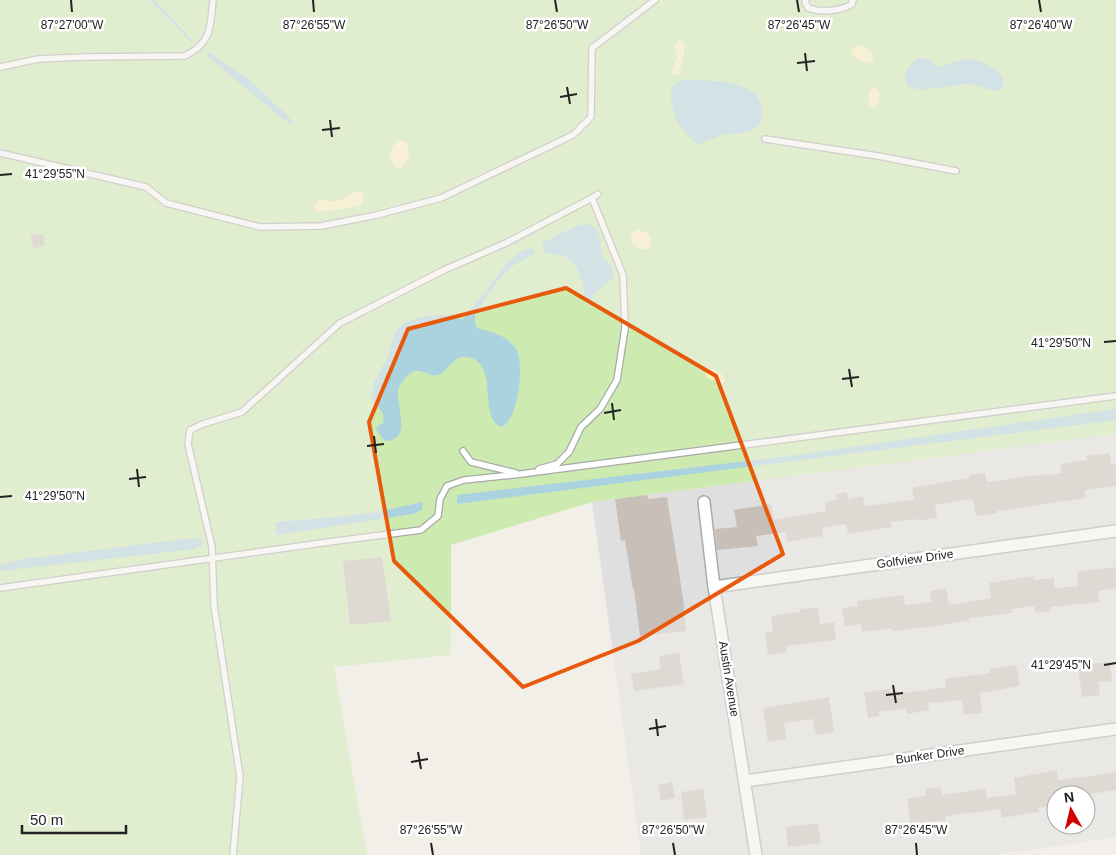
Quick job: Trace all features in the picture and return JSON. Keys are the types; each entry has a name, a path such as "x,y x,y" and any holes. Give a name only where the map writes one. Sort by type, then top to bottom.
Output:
{"street":[{"name":"Austin Avenue","path":"704,502 714,587 756,855"},
{"name":"Golfview Drive","path":"714,587 1116,531"},
{"name":"Bunker Drive","path":"745,781 1116,729"}],"lane":[{"path":"0,67 38,59 185,56 204,42 208,34 213,0"},
{"path":"0,152 146,187 166,204 260,227 321,226 376,215 441,198 573,135 590,117 592,48 655,0"},
{"path":"806,0 808,8 814,10 845,8 852,4 853,0"},
{"path":"765,139 878,156 956,171"},
{"path":"234,855 240,777 214,605 212,547 188,444 190,430 202,424 242,412 340,323 444,270 506,243 598,194"},
{"path":"463,451 471,462 521,474 557,464 569,452 581,426 600,408 617,380 626,328 623,275 592,198"},
{"path":"0,588 421,530 438,516 440,499 447,486 464,480 1116,396"}],"highlighted area":[{"path":"566,288 716,376 783,554 638,641 523,687 394,561 369,422 408,329"}],"shaded area":[{"path":"1116,434 1116,837 995,855 641,855 592,502"}],"green space":[{"path":"0,0 1116,0 1116,434 592,502 451,545 451,655 334,667 367,855 0,855"}],"sand":[{"path":"682,41 684,44 684,52 680,72 675,75 672,71 677,57 675,44"},
{"path":"857,45 869,50 873,62 867,64 852,54 851,49"},
{"path":"873,87 877,88 880,95 877,105 873,108 869,104 868,98"},
{"path":"398,141 405,141 409,148 409,155 401,168 395,167 390,159 393,146"},
{"path":"362,192 364,197 361,205 357,207 317,212 314,209 314,205 320,200 338,201"},
{"path":"639,230 649,236 651,247 641,249 633,243 631,236 633,232"},
{"path":"707,368 718,372 725,381 720,384 706,377 705,372"}],"water":[{"path":"149,0 154,0 193,41 192,43"},
{"path":"210,53 248,79 289,117 292,122 291,124 208,57 207,54"},
{"path":"918,58 930,59 935,66 944,66 968,59 983,62 1000,74 1003,79 1003,87 994,91 976,85 964,84 920,90 908,86 906,82 907,70"},
{"path":"688,79 733,83 751,91 757,97 762,107 762,118 759,124 756,128 744,133 723,135 697,144 678,123 672,104 672,88 679,82"},
{"path":"588,224 600,236 603,258 612,267 614,273 613,278 593,294 588,303 580,276 574,264 564,256 544,252 542,245 564,232"},
{"path":"532,248 535,253 511,267 497,282 475,314 477,328 505,338 517,350 520,379 516,403 508,422 502,427 494,422 490,413 486,377 482,367 475,360 460,357 440,374 434,375 415,371 405,378 398,391 401,429 399,435 394,439 385,441 376,430 383,423 384,418 381,410 373,400 372,392 376,378 388,356 397,330 413,319 428,316 442,315 463,319 508,263 519,253"},
{"path":"1116,409 1116,420 457,504 457,495 782,457"},
{"path":"423,502 422,510 413,514 277,535 275,522 372,513"},
{"path":"194,538 201,539 203,544 195,549 0,571 0,565 24,559"}],"building":[{"path":"43,234 45,246 33,248 31,235"},
{"path":"1109,453 1111,464 1116,463 1116,486 1085,490 1086,498 997,511 997,513 976,516 973,499 935,505 937,518 891,522 892,527 848,534 846,524 822,528 823,536 787,542 786,532 756,536 758,546 717,550 715,529 737,527 734,510 771,504 774,520 826,511 825,502 837,500 836,494 847,492 848,499 863,496 864,506 914,500 912,488 969,478 969,475 985,473 987,482 1062,473 1060,464 1087,460 1086,456"},
{"path":"647,495 648,499 667,497 683,598 686,631 640,636 634,589 625,540 621,541 615,499"},
{"path":"382,557 391,621 350,625 343,561"},
{"path":"1116,567 1116,588 1098,591 1099,602 1051,607 1051,611 1035,613 1034,606 1011,609 1012,613 969,618 970,620 936,626 892,631 892,628 862,632 861,624 845,627 842,608 858,606 857,601 904,595 905,605 931,602 930,591 946,588 949,605 991,598 989,583 1033,576 1033,580 1054,578 1055,588 1078,586 1077,572"},
{"path":"818,607 820,624 834,622 836,640 786,646 787,652 768,655 765,632 773,631 771,616 800,612 800,609"},
{"path":"679,653 684,684 634,691 631,674 661,669 659,656"},
{"path":"1110,662 1112,681 1098,682 1100,695 1082,697 1078,665"},
{"path":"1016,665 1020,686 980,693 982,713 964,715 962,700 928,703 929,710 907,714 906,708 879,712 879,716 868,718 864,693 890,689 891,695 946,687 945,679 990,673 990,669"},
{"path":"829,697 834,732 816,735 813,719 784,723 787,739 768,742 763,708"},
{"path":"1057,770 1058,780 1116,772 1116,790 1096,793 1096,785 1046,785 1046,807 1038,808 1039,812 1002,818 1000,809 945,816 946,820 911,825 907,799 926,796 925,789 940,787 942,795 985,789 987,798 1016,794 1014,778"},
{"path":"672,782 675,798 661,801 658,785"},
{"path":"703,789 707,817 684,820 681,792"},
{"path":"818,823 821,843 788,847 786,827"}]}
